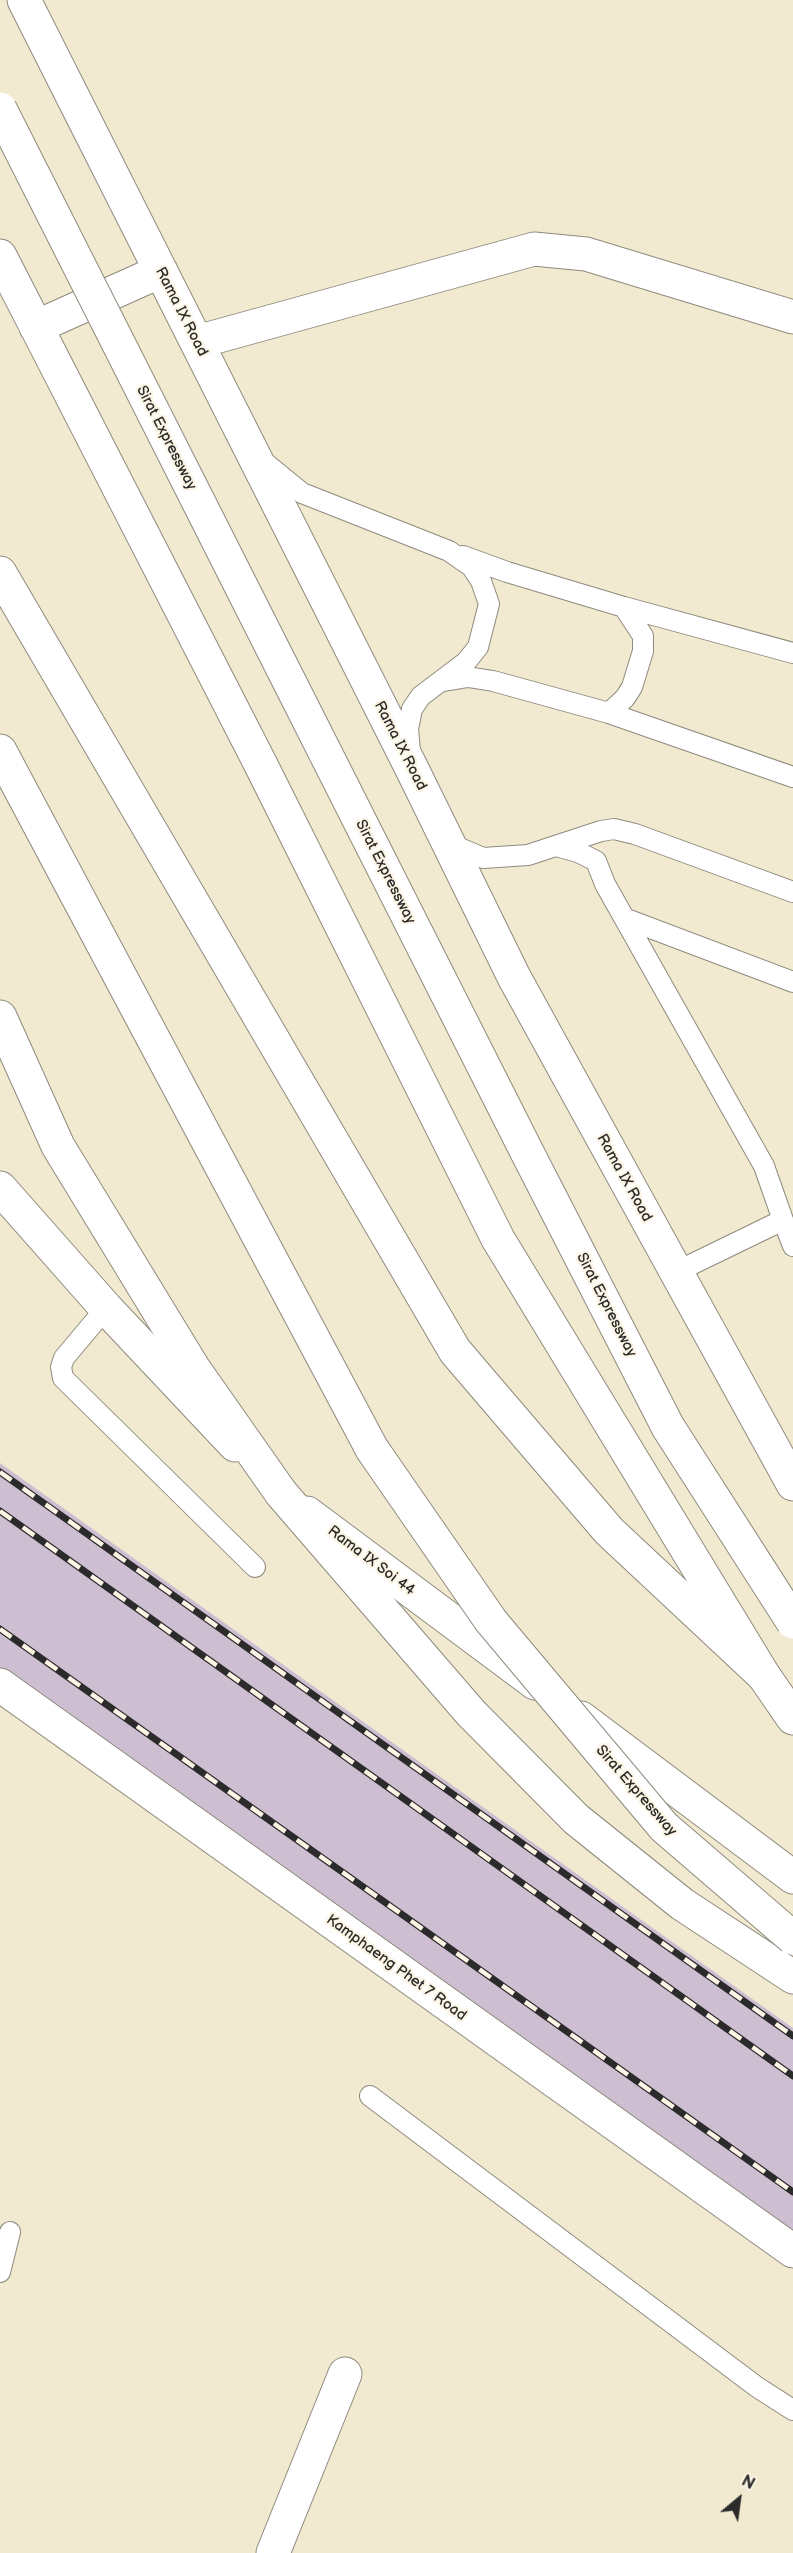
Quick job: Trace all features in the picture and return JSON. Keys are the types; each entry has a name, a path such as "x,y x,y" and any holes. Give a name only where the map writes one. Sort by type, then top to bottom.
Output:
{"main road":[{"name":"Rama IX Road","path":"24,0 412,769 514,977 793,1484"},
{"name":"Sirat Expressway","path":"0,109 668,1427 793,1622"},
{"path":"196,342 534,249 586,254 793,317"},
{"path":"0,256 261,765 498,1239 764,1676 793,1718"},
{"path":"36,327 160,272"},
{"path":"0,573 455,1351 609,1531 764,1676"},
{"name":"Sirat Expressway","path":"0,751 372,1449 491,1621 664,1827 793,1938"},
{"path":"0,1017 58,1146 194,1369 281,1493 471,1713 576,1819 682,1904 793,1977"},
{"name":"Rama IX Soi 44","path":"0,1188 106,1308 281,1493 793,1877"},
{"name":"Kamphaeng Phet 7 Road","path":"0,1685 793,2251"},
{"path":"273,2553 345,2374"}],"lane":[{"path":"251,451 302,493 449,551 507,572 624,607 793,653"},
{"path":"412,769 408,729 412,709 421,696 466,662 478,647 489,604 481,581 472,567 449,551"},
{"path":"609,713 626,698 633,687 643,651 643,636 624,607"},
{"path":"437,682 468,677 492,681 609,713 793,777"},
{"path":"448,843 483,858 528,855 614,829 635,834 793,892"},
{"path":"556,846 578,852 596,861 605,884 764,1166 788,1214 793,1246"},
{"path":"624,918 793,982"},
{"path":"676,1272 788,1214"},
{"path":"106,1308 64,1358 61,1367 63,1378 255,1567"},
{"path":"370,2096 757,2387 793,2410"},
{"path":"0,2272 10,2232"}],"shaded area":[{"path":"0,1463 793,2028 793,2250 0,1681"}],"railway":[{"path":"0,1472 793,2036"},
{"path":"0,1511 793,2076"},
{"path":"0,1629 793,2192"}]}
